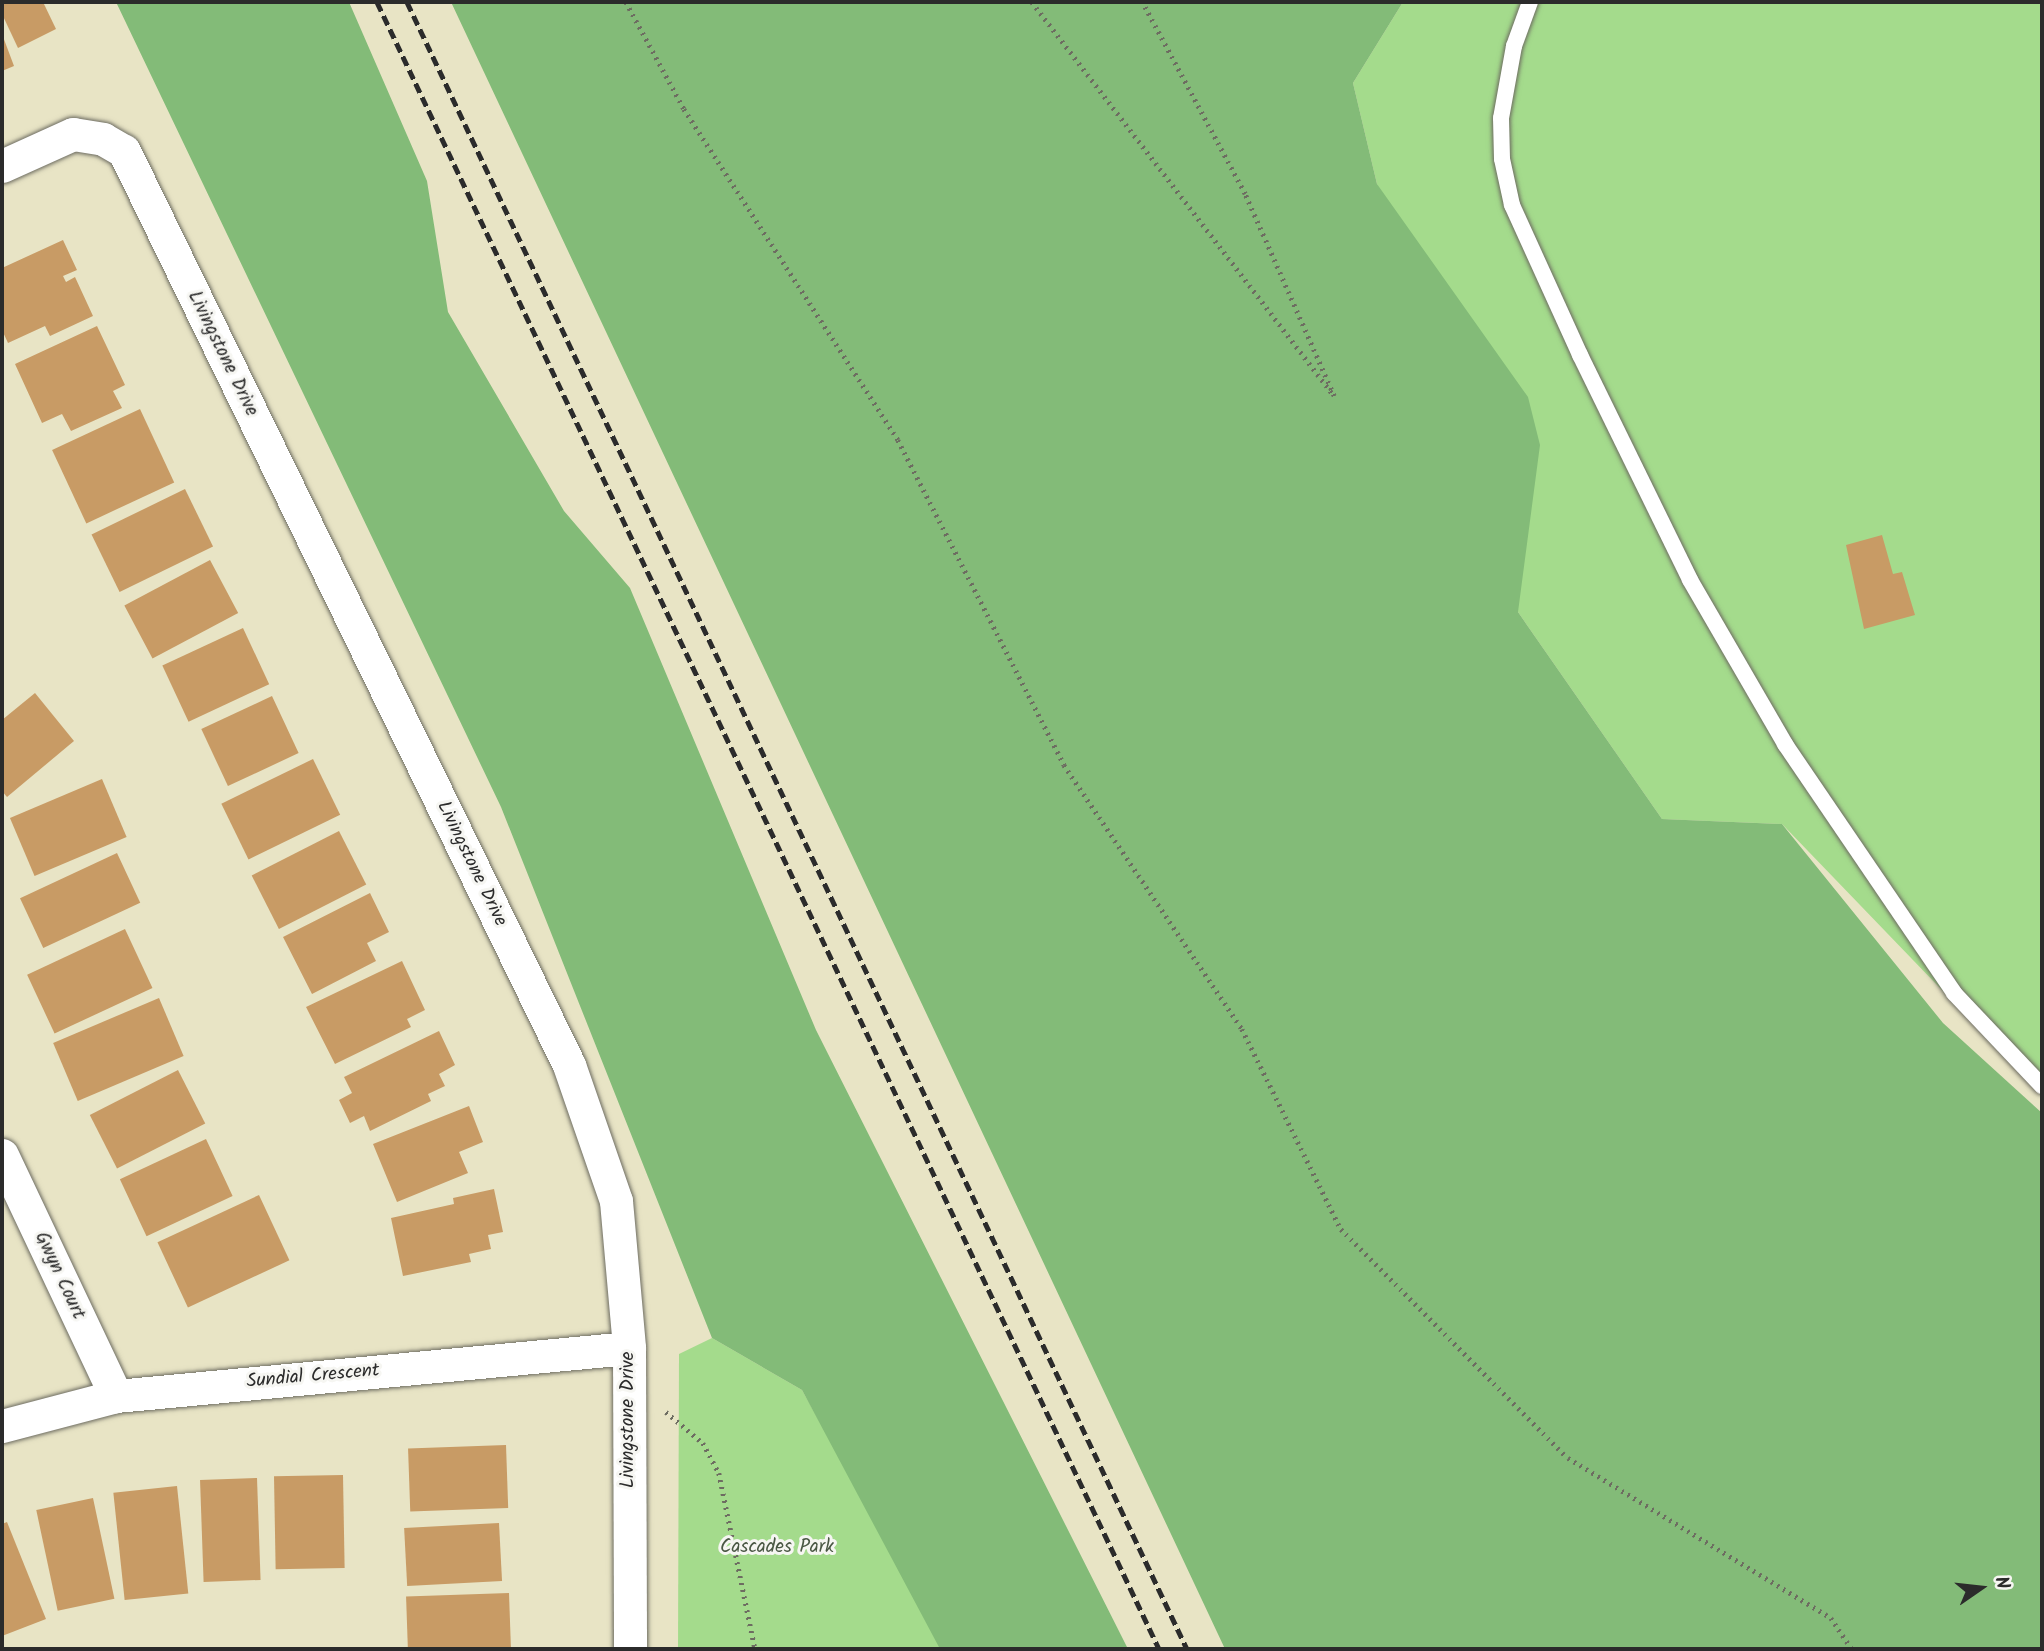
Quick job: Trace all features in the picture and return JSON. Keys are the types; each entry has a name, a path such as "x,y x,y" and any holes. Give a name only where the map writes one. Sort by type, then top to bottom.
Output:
{"street":[{"name":"Livingstone Drive","path":"2,166 73,134 103,139 124,151 569,1065 616,1201 629,1364 630,1649"},
{"name":"Gwyn Court","path":"2,1155 116,1396"},
{"name":"Sundial Crescent","path":"2,1426 116,1396 629,1364"}],"lane":[{"path":"1530,2 1514,46 1507,82 1501,118 1502,159 1512,205 1580,355 1690,580 1784,744 1954,993 2042,1086"}],"path":[{"path":"626,2 684,108 898,439 1064,765 1242,1029 1341,1229 1568,1458 1831,1618 1852,1649"},
{"path":"1032,2 1334,396 1245,194 1142,2"},
{"path":"629,1364 703,1443 719,1473 755,1649"}],"green space":[{"path":"116,2 349,2 427,181 448,312 564,511 630,588 816,1030 1128,1649 940,1649 802,1390 712,1338 501,807"},
{"path":"451,2 1403,2 1353,83 1377,184 1528,397 1540,445 1518,612 1662,819 1782,824 1943,1023 2042,1113 2042,1649 1225,1649"},
{"path":"1403,2 2042,2 2042,1094 1782,824 1662,819 1518,612 1377,184 1353,83"},
{"name":"Cascades Park","path":"712,1338 802,1390 946,1649 678,1649 679,1354"}],"building":[{"path":"2,2 43,2 56,29 18,48 2,14"},
{"path":"2,34 14,66 2,71"},
{"path":"63,240 77,270 63,276 66,282 75,277 93,316 50,336 45,326 8,343 2,330 2,268"},
{"path":"97,326 125,385 113,391 122,408 71,431 62,414 42,423 15,364"},
{"path":"140,409 174,482 86,523 52,450"},
{"path":"185,489 213,547 120,592 92,535"},
{"path":"1882,535 1893,574 1902,572 1915,615 1864,629 1846,545"},
{"path":"210,560 238,613 153,659 124,606"},
{"path":"243,628 269,684 189,722 162,666"},
{"path":"35,693 74,741 7,797 2,791 2,720"},
{"path":"272,696 299,753 228,786 201,729"},
{"path":"313,759 340,815 249,859 221,804"},
{"path":"102,779 127,837 35,876 10,818"},
{"path":"339,831 366,884 279,929 252,875"},
{"path":"117,853 140,903 43,948 20,898"},
{"path":"370,893 389,932 367,943 376,961 312,994 283,937"},
{"path":"125,929 152,988 55,1034 27,975"},
{"path":"402,961 425,1010 407,1019 411,1027 335,1064 306,1007"},
{"path":"159,998 184,1056 78,1101 53,1043"},
{"path":"439,1031 455,1065 439,1074 445,1086 428,1094 431,1101 370,1131 364,1116 350,1123 339,1100 352,1093 344,1077"},
{"path":"178,1070 205,1123 117,1168 90,1115"},
{"path":"469,1106 483,1142 459,1152 468,1173 397,1202 373,1144"},
{"path":"206,1139 233,1196 147,1236 120,1179"},
{"path":"494,1189 503,1232 488,1235 491,1249 469,1254 471,1262 403,1276 391,1218 454,1204 453,1198"},
{"path":"259,1195 289,1260 188,1308 157,1242"},
{"path":"506,1445 508,1508 410,1511 408,1448"},
{"path":"343,1475 345,1568 276,1569 274,1476"},
{"path":"257,1478 261,1580 204,1582 200,1480"},
{"path":"177,1486 188,1593 125,1600 113,1493"},
{"path":"93,1498 114,1599 58,1611 36,1510"},
{"path":"7,1522 46,1619 2,1636 2,1524"},
{"path":"499,1523 502,1581 407,1586 404,1528"},
{"path":"509,1593 511,1649 408,1649 406,1597"}],"railway":[{"path":"377,2 1159,1649"},
{"path":"407,2 1187,1649"}]}
